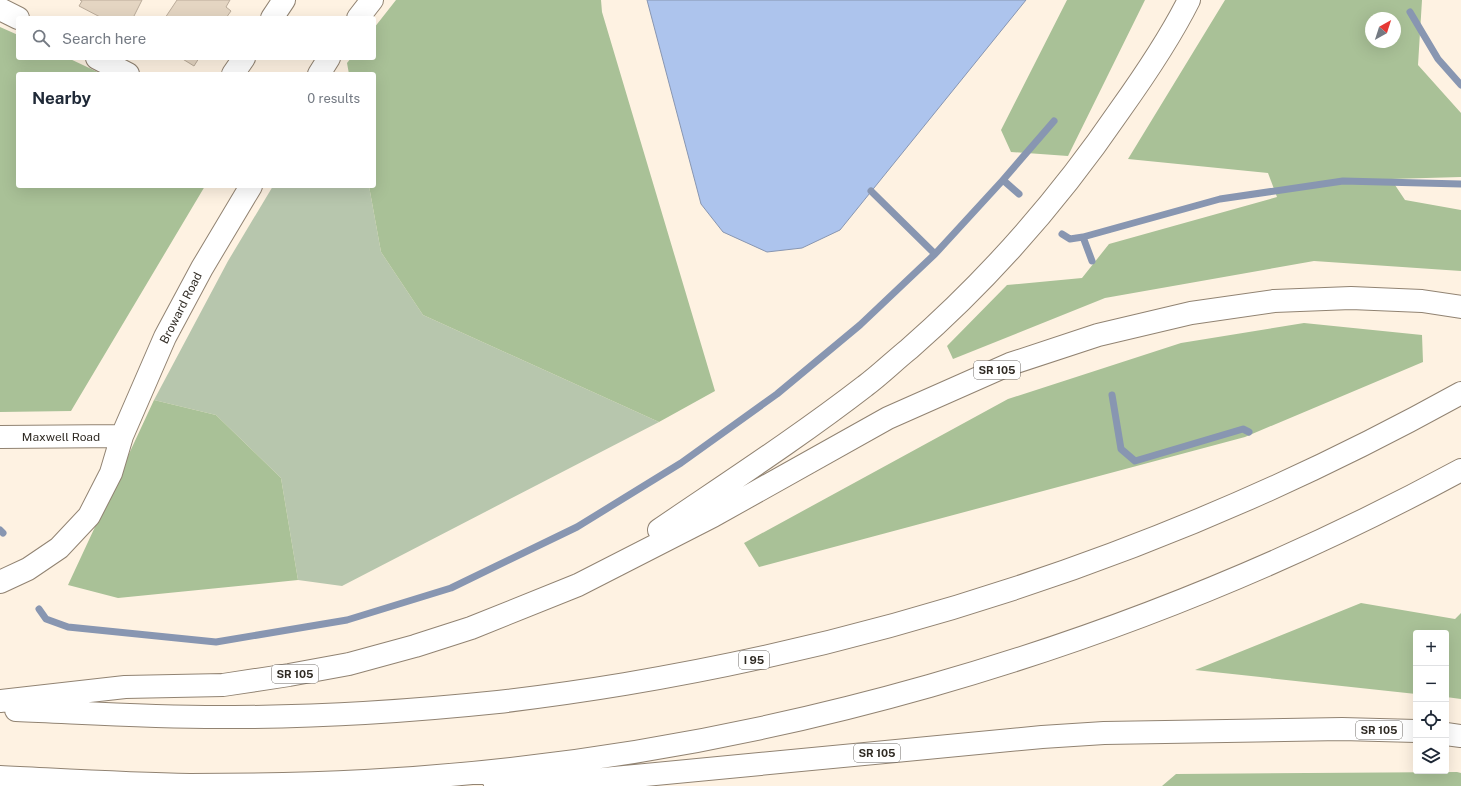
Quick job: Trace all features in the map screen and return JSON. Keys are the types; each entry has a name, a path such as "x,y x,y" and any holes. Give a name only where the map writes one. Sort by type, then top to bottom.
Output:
{"main road":[{"path":"273,16 284,0"},
{"path":"360,16 372,0"},
{"path":"578,585 802,433 867,385 937,324 1004,256 1056,196 1101,137 1142,79 1189,0"},
{"path":"0,9 16,17"},
{"path":"101,60 124,72"},
{"path":"234,72 243,60"},
{"path":"320,72 328,60"},
{"name":"Broward Road","path":"0,582 28,569 58,548 89,516 111,473 122,436 165,337 202,268 249,188"},
{"name":"SR 105","path":"0,701 125,687 223,685 289,675 350,664 415,646 471,628 578,585 713,516 888,418 1010,364 1098,335 1191,312 1274,301 1351,298 1422,301 1460,306"},
{"name":"I 95","path":"0,710 149,716 221,717 402,710 498,702 577,691 674,676 759,659 843,639 931,615 1055,576 1139,545 1220,512 1316,468 1401,426 1461,393"},
{"name":"Maxwell Road","path":"0,437 122,436"},
{"path":"0,778 143,784 235,785 412,778 543,764 678,744 785,722 935,684 1064,644 1188,598 1312,545 1393,506 1461,470"},
{"name":"SR 105","path":"412,778 510,782 593,780 1098,733 1342,729 1413,731"},
{"path":"1449,734 1461,736"}],"green space":[{"path":"396,0 601,0 602,12 715,391 659,422 423,315 381,252 369,188 376,188 376,72 349,72 347,63 349,60 376,60 376,25"},
{"path":"1067,0 1145,0 1068,156 1011,152 1001,130"},
{"path":"1225,0 1422,0 1418,65 1461,113 1461,177 1391,179 1405,200 1461,210 1461,271 1314,261 1105,298 953,359 947,346 1007,285 1082,278 1109,244 1277,197 1268,173 1128,159"},
{"path":"0,27 16,34 16,60 72,60 98,72 16,72 16,188 204,188 71,411 0,412"},
{"path":"272,188 369,188 381,252 423,315 659,422 342,586 298,580 281,478 216,415 154,400 228,261"},
{"path":"1304,323 1422,335 1423,362 1245,437 759,567 744,543 1008,399 1181,343"},
{"path":"154,400 216,415 281,478 298,580 118,598 68,585"},
{"path":"1361,603 1455,619 1461,613 1461,699 1449,697 1449,630 1413,630 1413,694 1195,670"},
{"path":"1413,772 1413,774 1449,774 1449,772 1461,773 1461,786 1162,786 1176,774"}],"water":[{"path":"647,0 1026,0 840,230 802,248 767,252 723,232 701,204"}],"building":[{"path":"80,0 142,0 134,16 98,16 79,6 82,1"},
{"path":"177,0 230,0 226,7 231,11 227,16 166,16"},
{"path":"184,60 198,60 194,66"}],"waterway":[{"path":"1410,12 1438,59 1461,85"},
{"path":"1003,180 1054,121"},
{"path":"935,254 1003,180 1019,194"},
{"path":"1062,234 1070,239 1083,237 1220,199 1343,181 1461,184"},
{"path":"39,609 46,619 68,627 216,642 347,620 451,588 577,527 681,463 777,394 860,325 935,254 871,191"},
{"path":"1083,237 1092,261"},
{"path":"1112,395 1121,449 1135,461 1243,429 1249,432"},
{"path":"0,530 3,533"}]}
